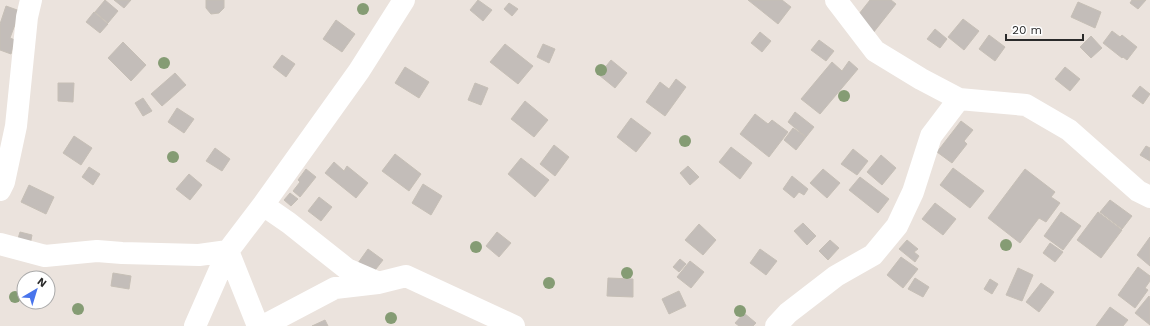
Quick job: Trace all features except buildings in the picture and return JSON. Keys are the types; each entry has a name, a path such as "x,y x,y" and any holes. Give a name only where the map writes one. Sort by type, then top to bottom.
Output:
{"street":[{"path":"1,184 16,126 27,17 31,0"},
{"path":"195,326 228,251 263,205 359,71 404,0"},
{"path":"836,0 874,50 921,79 959,99 1026,105 1068,130 1138,191 1150,197"},
{"path":"776,326 788,313 836,276 873,255 897,226 913,192 930,136 959,99"},
{"path":"263,205 289,223 347,270 378,283"},
{"path":"0,244 45,256 97,251 199,255 228,251"},
{"path":"228,251 258,326"},
{"path":"263,326 335,288 378,283 406,276 514,326"}]}
